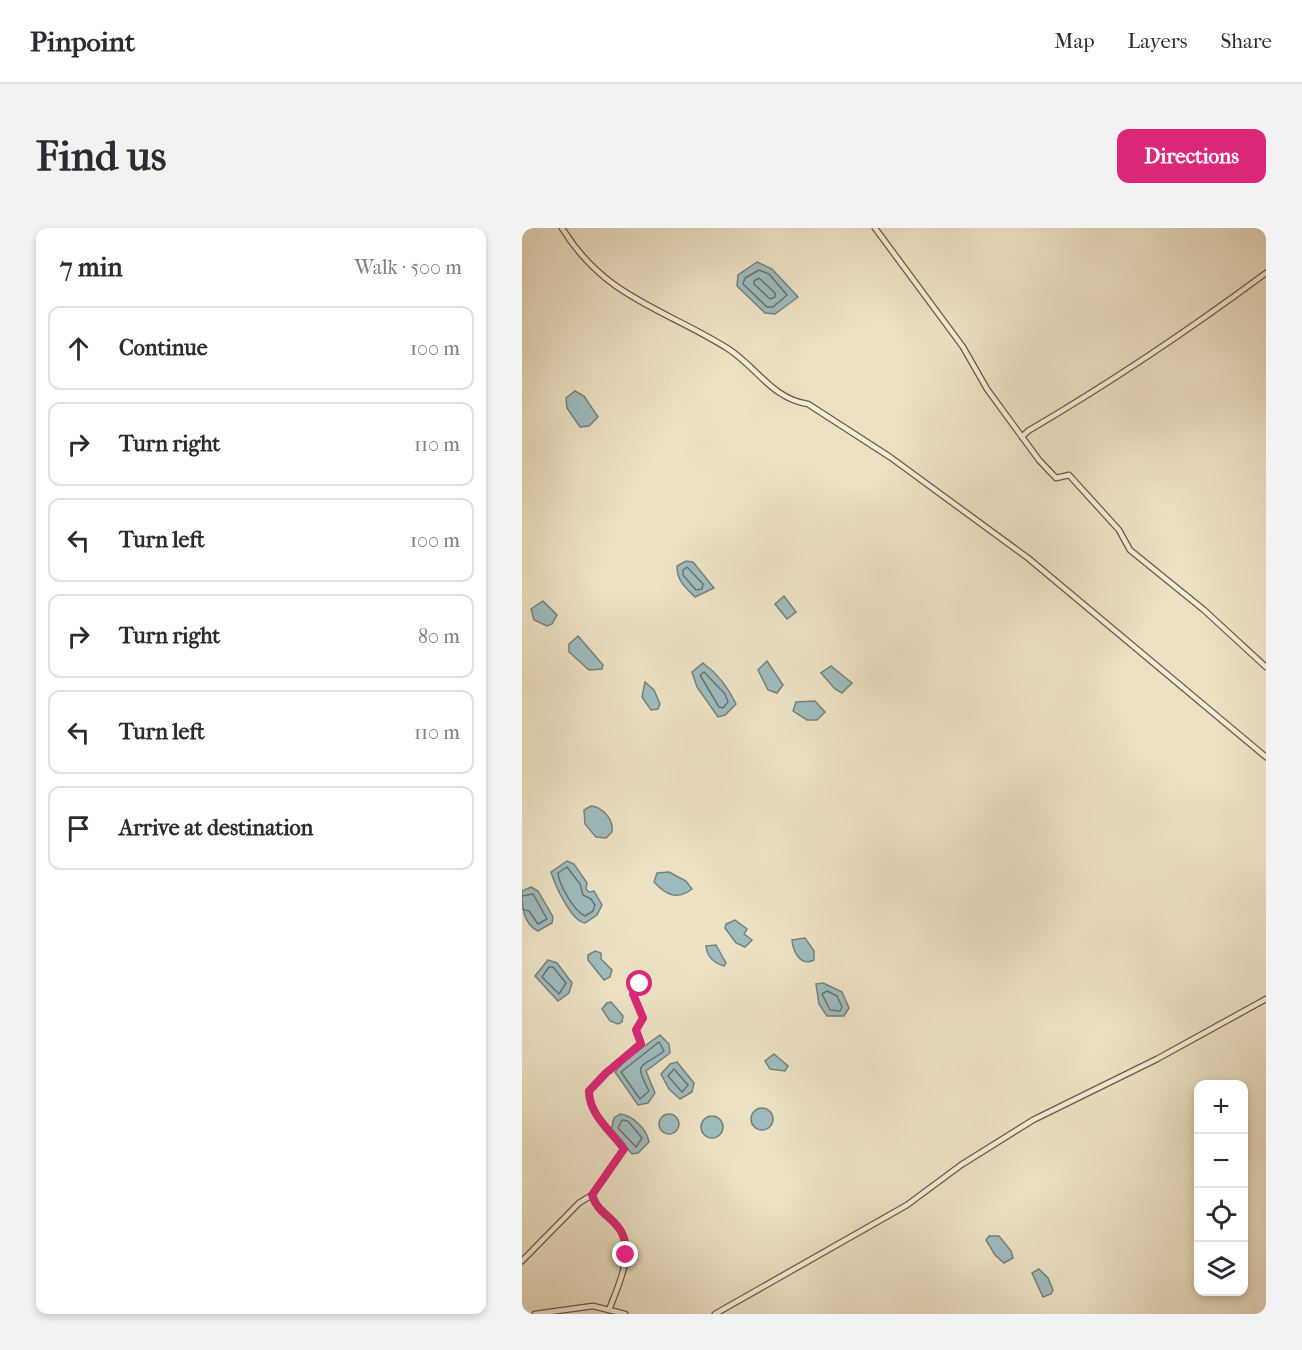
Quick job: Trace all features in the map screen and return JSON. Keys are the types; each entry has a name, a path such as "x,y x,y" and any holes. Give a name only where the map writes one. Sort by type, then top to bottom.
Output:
{"street":[{"path":"562,228 596,271 625,294 728,348 761,375 780,395 808,404 890,457 1029,558 1266,757"},
{"path":"875,228 963,347 987,390 1056,478 1069,475 1119,530 1130,550 1204,610 1266,667"},
{"path":"1022,437 1028,431 1099,389 1142,357 1203,319 1266,273"},
{"path":"522,1261 579,1203 592,1195 624,1149 614,1139 592,1106 589,1091 606,1073 641,1044 636,1030 643,1018 633,992 644,979"},
{"path":"715,1314 907,1205 961,1165 1033,1120 1157,1059 1266,999"},
{"path":"592,1195 594,1203 623,1232 626,1248 623,1272 609,1310"},
{"path":"535,1314 593,1306 625,1314"}],"water":[{"path":"757,262 772,269 798,297 775,314 765,313 737,286 738,275"},
{"path":"575,391 584,396 598,417 589,426 580,427 567,408 566,398"},
{"path":"686,561 693,562 714,588 695,597 678,576 677,566"},
{"path":"784,596 796,612 787,619 775,604"},
{"path":"543,601 557,615 552,624 547,626 534,620 531,609"},
{"path":"578,636 603,665 602,669 589,670 569,652 569,644"},
{"path":"767,661 783,685 777,693 768,690 758,670"},
{"path":"703,663 722,681 736,704 725,715 718,717 697,687 692,672"},
{"path":"831,666 852,683 842,693 835,689 821,673"},
{"path":"645,682 654,690 660,704 658,709 651,710 642,697"},
{"path":"815,701 825,712 817,720 807,720 793,711 796,702"},
{"path":"591,806 600,809 611,823 612,832 606,838 596,837 585,824 584,810"},
{"path":"567,861 574,864 587,883 586,889 589,892 594,891 602,905 597,915 585,923 574,916 569,909 551,872"},
{"path":"669,872 686,881 692,889 681,895 662,890 654,882 657,873"},
{"path":"531,887 538,891 553,917 552,923 538,931 529,924 523,908 522,891"},
{"path":"735,920 747,929 744,934 752,940 745,947 736,943 725,928 726,924"},
{"path":"805,938 814,951 814,960 809,962 798,957 792,940"},
{"path":"716,945 726,963 724,966 709,956 706,946"},
{"path":"595,951 601,953 601,959 612,970 610,977 604,980 588,960 588,955"},
{"path":"548,960 557,963 572,983 569,993 558,1001 535,976"},
{"path":"823,983 842,992 849,1008 844,1016 827,1016 819,1004 816,984"},
{"path":"611,1002 623,1016 622,1022 618,1024 610,1021 602,1009"},
{"path":"660,1035 669,1044 670,1053 646,1071 655,1093 648,1103 638,1105 615,1072 624,1061"},
{"path":"774,1054 788,1066 785,1071 770,1069 765,1061"},
{"path":"677,1062 694,1083 692,1092 680,1099 669,1089 661,1074 670,1064"},
{"path":"762,1108 770,1111 773,1119 770,1127 762,1130 754,1127 751,1119 754,1111"},
{"path":"620,1114 634,1120 648,1137 649,1142 638,1153 632,1154 611,1130 614,1118"},
{"path":"665,1114 673,1114 679,1120 679,1128 673,1134 665,1134 659,1128 659,1120"},
{"path":"712,1116 720,1119 723,1127 720,1135 712,1138 704,1135 701,1127 704,1119"},
{"path":"989,1236 999,1236 1011,1251 1013,1258 1004,1263 995,1255 986,1240"},
{"path":"1039,1269 1048,1278 1053,1290 1051,1294 1043,1297 1032,1273"}],"route":[{"path":"626,1255 623,1232 594,1203 592,1195 624,1147 614,1139 592,1106 589,1091 606,1073 641,1044 636,1030 643,1018 633,994 640,984"}]}
